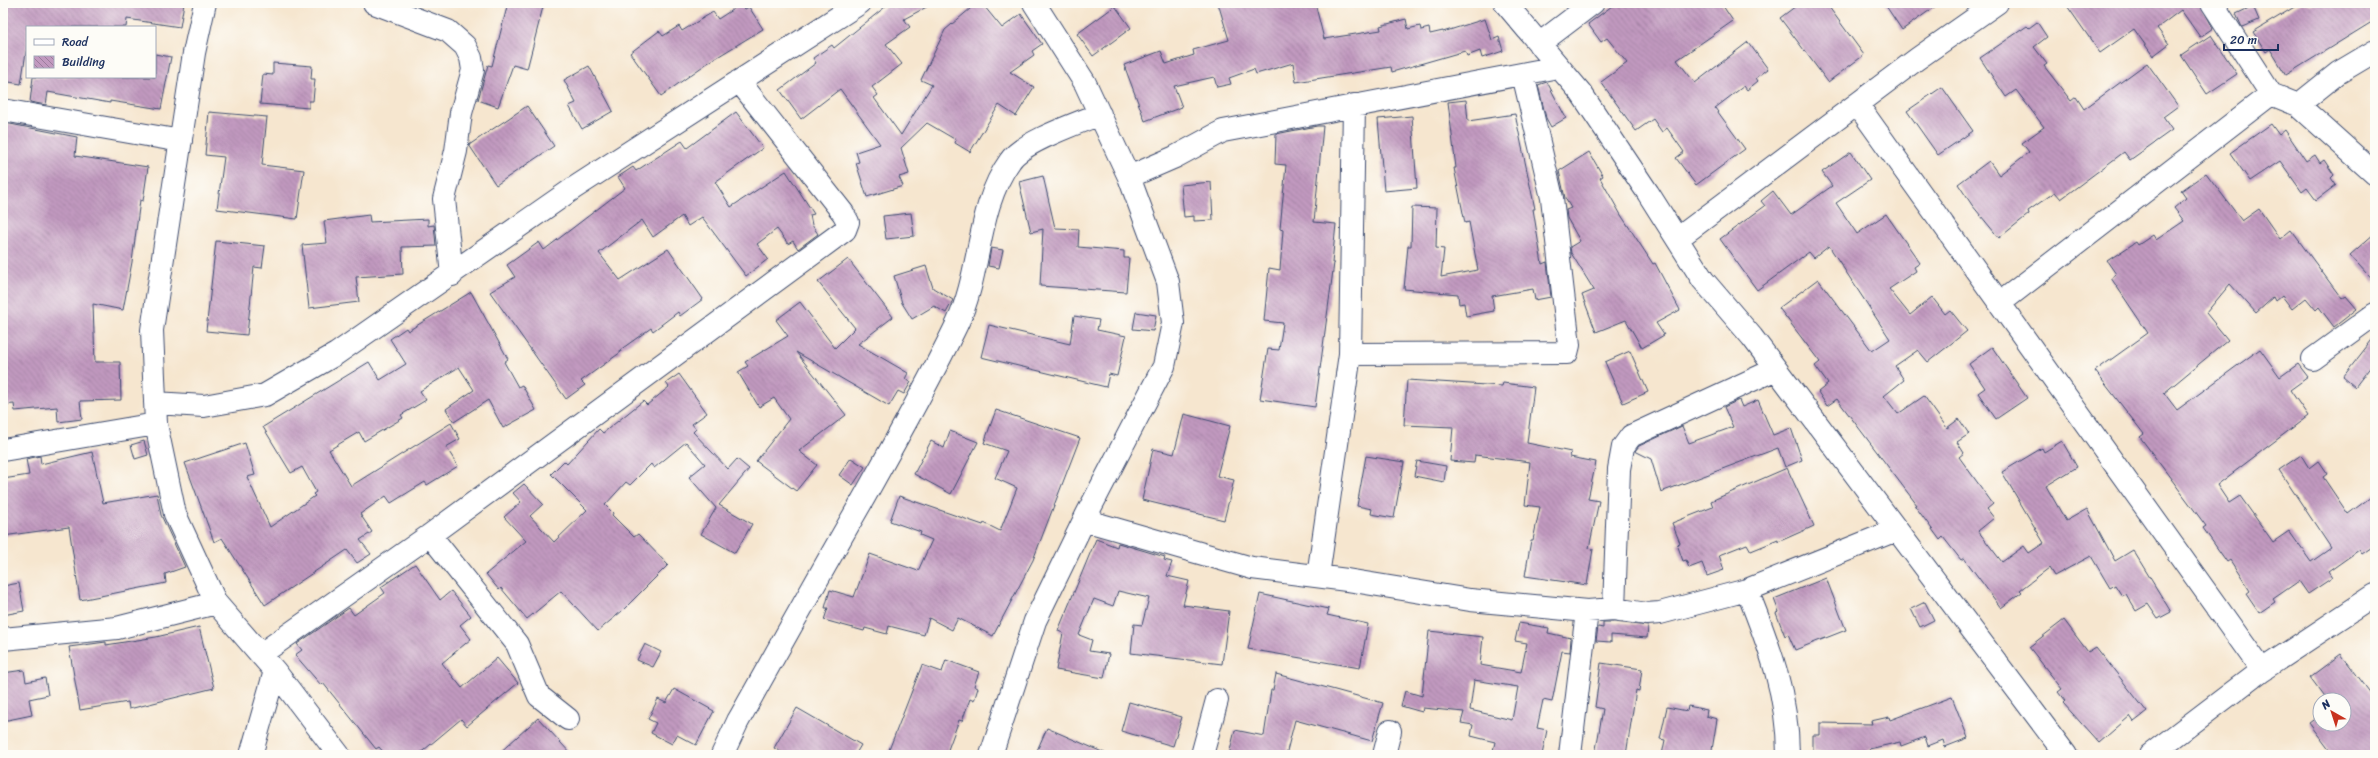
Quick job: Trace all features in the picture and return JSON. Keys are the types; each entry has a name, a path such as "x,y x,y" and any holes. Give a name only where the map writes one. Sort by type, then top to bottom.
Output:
{"street":[{"path":"205,3 194,53 152,330 156,414 175,514 216,602 275,671 339,755"},
{"path":"374,3 448,31 465,46 471,58 472,70 461,113 456,151 444,199 452,274"},
{"path":"3,450 156,414 265,394 336,354 574,188 860,3"},
{"path":"991,755 1035,621 1084,520 1164,366 1173,323 1168,282 1129,177 1086,83 1034,3"},
{"path":"1505,3 1581,93 1703,280 1776,369 2066,755"},
{"path":"1539,44 1594,3"},
{"path":"1677,239 1857,104 1997,3"},
{"path":"2212,3 2271,94 2298,105 2375,174"},
{"path":"2298,105 2338,72 2375,51"},
{"path":"1129,177 1174,157 1223,132 1354,105 1558,67"},
{"path":"1350,354 1566,353 1569,345 1552,198 1523,74"},
{"path":"260,654 430,535 845,230 848,222 843,213 740,81"},
{"path":"2000,303 2271,94"},
{"path":"1857,104 2262,670"},
{"path":"1318,576 1350,354 1354,105"},
{"path":"3,110 181,141"},
{"path":"722,755 738,721 917,403 957,324 975,265 986,215 999,179 1011,159 1041,138 1100,114"},
{"path":"2313,359 2375,314"},
{"path":"1614,609 1619,469 1622,447 1631,436 1776,369"},
{"path":"1084,520 1252,568 1318,576 1470,600 1587,611 1614,609 1647,614 1660,613 1747,590 1896,530"},
{"path":"430,535 517,644 540,696 568,719"},
{"path":"1747,590 1766,640 1785,705 1788,755"},
{"path":"2150,755 2262,670 2375,595"},
{"path":"3,639 117,628 216,602"},
{"path":"1570,755 1587,611"},
{"path":"251,755 275,671"},
{"path":"1202,755 1217,700"},
{"path":"1384,755 1390,731"}],"building":[{"path":"3,3 184,3 180,27 127,19 126,26 26,26 26,52 21,84 3,81"},
{"path":"508,3 544,3 527,69 513,65 498,107 478,100 488,65 492,66"},
{"path":"890,3 934,3 904,19 910,27 886,44 902,64 872,87 878,95 874,98 901,135 932,85 921,80 945,30 977,3 981,8 984,6 1002,28 1021,14 1042,44 1032,51 1034,55 1010,72 1034,87 1016,116 999,105 970,152 955,143 956,140 927,123 901,148 909,174 899,177 903,186 867,197 856,163 859,162 856,152 880,144 840,89 801,119 780,90 816,63 813,58 832,45 834,48"},
{"path":"1218,3 1315,3 1324,39 1381,30 1380,26 1406,19 1408,29 1420,26 1421,30 1429,28 1430,34 1443,32 1485,19 1492,40 1499,37 1503,51 1482,58 1480,51 1467,56 1465,51 1392,72 1391,67 1296,82 1293,63 1256,74 1254,69 1229,78 1231,84 1217,87 1214,77 1174,86 1182,107 1145,121 1124,65 1161,51 1166,64 1194,55 1193,50 1229,40"},
{"path":"1616,3 1721,3 1733,21 1677,60 1695,83 1748,42 1768,69 1756,78 1758,81 1747,90 1744,86 1715,108 1745,149 1696,185 1676,158 1684,152 1667,128 1662,132 1653,119 1636,131 1601,82 1627,63 1607,38 1601,42 1588,24"},
{"path":"1800,3 1826,3 1864,55 1828,82 1780,18"},
{"path":"1884,3 1940,3 1902,30"},
{"path":"2065,3 2200,3 2213,28 2200,37 2181,10 2157,28 2169,44 2153,56 2134,29 2100,53"},
{"path":"2301,3 2375,3 2375,20 2286,75 2270,49 2266,52 2253,32"},
{"path":"741,4 745,9 749,7 763,29 706,64 661,96 630,53 659,31 663,36 679,26 682,31 713,12 718,19"},
{"path":"1115,6 1131,28 1093,56 1077,34"},
{"path":"2253,6 2259,20 2242,27 2236,14"},
{"path":"2037,22 2047,37 2034,47 2047,64 2044,66 2071,101 2076,97 2084,109 2147,63 2178,106 2163,117 2172,130 2130,160 2124,152 2061,199 2055,192 2028,211 2029,214 1999,238 1972,205 1958,184 1989,161 1999,175 2029,152 2022,143 2044,127 2016,90 2006,97 1980,58 2027,26 2029,28"},
{"path":"2211,35 2237,74 2207,94 2181,55"},
{"path":"156,54 171,57 161,109 110,101 110,103 48,92 46,105 30,102 33,78 156,78"},
{"path":"273,63 312,66 311,79 315,79 313,101 309,101 309,108 260,104 263,74 273,75"},
{"path":"589,66 613,111 582,129 569,106 576,103 564,80"},
{"path":"1547,82 1566,118 1551,127 1546,118 1538,85"},
{"path":"1942,87 1973,131 1938,155 1907,111"},
{"path":"1466,100 1468,121 1515,114 1535,209 1533,209 1542,264 1547,262 1551,297 1535,300 1533,289 1492,296 1494,311 1466,316 1464,303 1459,304 1458,294 1404,289 1408,246 1411,246 1412,207 1437,208 1436,248 1444,249 1441,277 1478,270 1469,222 1465,223 1454,168 1456,168 1448,102"},
{"path":"527,106 554,146 496,185 469,145"},
{"path":"209,112 267,117 262,165 304,170 297,219 217,209 224,157 205,155"},
{"path":"736,112 763,148 715,182 731,207 786,171 814,214 810,215 812,225 818,234 798,249 793,241 788,244 777,229 757,244 768,259 746,276 702,217 688,226 682,216 653,237 642,220 599,253 620,280 668,249 703,299 680,316 678,312 653,331 651,328 620,350 621,352 581,381 585,385 566,399 490,292 515,277 507,265 539,242 544,250 625,188 618,177 633,167 636,171 682,141 687,148"},
{"path":"1412,116 1417,188 1384,191 1378,119"},
{"path":"5,123 77,137 75,156 148,167 143,201 140,200 132,262 123,310 93,304 95,362 120,362 121,400 80,401 82,419 58,422 57,407 15,411 14,404 3,405"},
{"path":"2271,124 2279,135 2285,130 2306,161 2315,155 2320,163 2324,160 2334,175 2331,178 2336,185 2316,200 2307,188 2302,192 2280,161 2250,181 2230,153"},
{"path":"1323,126 1314,222 1336,224 1332,263 1334,263 1315,407 1260,399 1268,349 1279,350 1283,323 1264,321 1269,268 1280,270 1283,230 1280,229 1286,165 1275,164 1276,134"},
{"path":"1589,152 1603,176 1600,178 1621,215 1653,264 1655,263 1680,310 1656,323 1664,335 1642,348 1626,320 1596,332 1582,295 1594,290 1571,253 1570,247 1580,241 1567,218 1566,210 1571,208 1565,198 1559,171"},
{"path":"1851,152 1870,180 1836,203 1857,234 1886,214 1920,263 1914,267 1916,271 1889,289 1910,315 1932,297 1945,314 1950,310 1967,331 1928,362 1918,350 1895,366 1904,380 1884,396 1898,414 1924,396 1947,428 1959,419 1969,434 1957,442 1964,453 1959,457 1993,504 1987,509 1994,518 1978,531 2002,562 2024,546 2029,553 2044,543 2002,472 2042,448 2044,452 2062,441 2077,467 2046,486 2066,521 2087,509 2115,561 2133,550 2171,612 2158,619 2148,604 2136,611 2126,594 2122,596 2115,585 2110,588 2091,556 2054,576 2049,568 2020,590 2022,592 2001,608 1964,558 1961,560 1943,537 1940,540 1915,506 1917,505 1837,399 1827,406 1818,392 1828,384 1815,366 1820,362 1779,308 1818,279 1872,351 1890,339 1829,246 1814,258 1809,252 1757,290 1720,239 1765,206 1761,201 1773,191 1791,215 1832,186 1822,172"},
{"path":"2206,173 2242,221 2259,209 2280,239 2291,230 2342,299 2346,296 2357,309 2334,327 2319,307 2316,310 2306,298 2292,309 2282,296 2276,301 2274,297 2256,313 2230,284 2206,313 2228,340 2164,393 2177,410 2260,349 2280,377 2298,364 2308,377 2290,390 2308,416 2217,485 2229,503 2240,496 2273,542 2289,531 2311,562 2331,548 2279,470 2301,455 2309,468 2318,461 2327,474 2323,477 2348,514 2375,494 2375,545 2362,554 2359,550 2328,572 2332,578 2308,594 2299,581 2273,599 2275,602 2259,613 2246,594 2250,591 2230,560 2227,562 2203,528 2206,526 2140,437 2144,434 2095,371 2148,333 2111,278 2116,274 2107,261 2136,242 2138,245 2153,235 2156,240 2184,221 2174,208 2186,198 2181,191"},
{"path":"1043,176 1055,228 1079,229 1078,247 1124,251 1124,258 1129,258 1126,292 1040,286 1043,229 1031,232 1019,182"},
{"path":"1211,182 1213,220 1194,221 1194,216 1184,217 1181,185"},
{"path":"911,213 914,236 886,239 883,216"},
{"path":"369,215 370,222 428,219 428,226 434,225 436,246 402,247 403,274 356,277 359,302 309,308 302,245 327,243 324,221"},
{"path":"2375,233 2375,283 2350,255"},
{"path":"216,241 265,246 262,268 254,267 247,335 206,331"},
{"path":"991,248 1003,250 999,268 988,266"},
{"path":"848,259 893,317 858,344 908,373 905,379 911,382 904,394 898,391 889,406 796,352 846,415 799,451 817,465 796,491 756,461 789,419 774,398 759,407 738,372 748,366 745,362 788,336 776,320 800,302 835,348 855,328 818,282"},
{"path":"926,266 933,288 953,300 946,313 934,306 912,319 902,303 894,276"},
{"path":"471,292 508,359 504,362 518,387 522,385 536,410 503,428 488,400 454,422 446,409 474,390 459,367 420,391 426,400 401,415 403,418 364,441 359,432 329,450 351,486 451,423 460,439 446,447 458,466 427,485 425,482 391,503 386,496 360,514 372,532 360,540 371,554 357,563 347,550 265,605 222,538 214,542 185,463 245,443 255,475 247,477 270,527 315,496 313,494 316,492 302,467 291,473 263,427 369,362 380,380 406,364 390,339 406,328 408,331"},
{"path":"1136,312 1156,315 1153,331 1133,329"},
{"path":"1074,316 1099,320 1097,330 1126,336 1117,376 1109,374 1106,387 981,357 989,325 1070,344"},
{"path":"2375,336 2375,361 2355,387 2343,377"},
{"path":"1992,347 2027,398 1996,419 1978,393 1985,388 1969,364"},
{"path":"1630,351 1648,392 1623,403 1605,362"},
{"path":"679,374 707,413 692,424 696,429 693,432 728,469 737,459 749,469 719,505 752,524 735,553 701,534 716,508 689,477 705,464 686,442 654,468 651,464 630,485 626,482 605,505 613,513 612,515 634,537 638,534 668,565 622,611 598,631 561,591 527,619 501,588 499,590 486,574 526,541 504,517 521,502 513,493 524,484 543,504 530,516 554,542 587,510 551,474 564,461 567,464 599,429 603,433 643,401 647,405 669,387 666,383"},
{"path":"1407,380 1502,386 1503,383 1534,387 1527,443 1571,452 1570,457 1596,462 1588,499 1599,501 1589,548 1593,549 1587,585 1525,576 1531,540 1533,540 1540,507 1525,505 1530,462 1475,455 1474,463 1450,461 1453,427 1404,425"},
{"path":"1739,400 1742,407 1758,400 1773,435 1791,428 1802,460 1785,467 1778,448 1661,492 1651,459 1635,451 1639,446 1682,426 1689,443 1733,427 1724,407"},
{"path":"996,410 1080,438 1033,560 993,636 958,618 952,630 929,618 924,635 889,626 887,634 865,628 864,631 824,620 828,608 825,608 830,590 854,597 870,554 918,571 932,540 920,535 921,532 890,521 899,496 983,525 984,523 1000,531 1017,488 995,478 1007,451 984,443"},
{"path":"1184,414 1230,426 1217,476 1234,480 1224,520 1142,500 1153,449 1174,454"},
{"path":"950,431 978,442 951,494 914,474 931,441 944,448"},
{"path":"144,441 148,455 135,459 131,445"},
{"path":"92,452 103,503 157,494 161,515 185,567 165,574 166,583 80,600 69,527 3,536 3,479 29,475 26,459 40,456 41,464"},
{"path":"1366,456 1404,462 1394,518 1371,514 1372,509 1357,506"},
{"path":"851,458 865,467 853,485 839,475"},
{"path":"1417,461 1446,466 1444,482 1414,476"},
{"path":"1787,468 1814,526 1778,542 1778,540 1751,551 1747,544 1719,555 1724,570 1707,576 1702,563 1689,568 1686,560 1683,561 1677,544 1680,543 1672,523 1713,507 1711,501"},
{"path":"1096,539 1117,547 1118,543 1165,557 1164,560 1172,562 1167,576 1189,581 1183,605 1229,611 1222,664 1131,653 1134,624 1142,625 1149,598 1118,591 1113,606 1094,599 1079,635 1092,640 1089,651 1109,654 1104,678 1056,670 1063,633 1058,631"},
{"path":"415,564 440,600 451,591 471,616 460,625 471,639 442,663 462,688 497,658 518,683 467,726 461,719 418,755 386,755 379,747 376,749 323,683 321,685 295,655 302,650 297,644 349,608 354,615 385,593 381,587"},
{"path":"1826,578 1846,630 1795,650 1788,634 1785,636 1776,613 1779,612 1774,599"},
{"path":"19,583 24,611 3,615 3,586"},
{"path":"1260,594 1329,609 1327,615 1368,624 1360,668 1248,649"},
{"path":"1925,602 1934,620 1920,627 1911,609"},
{"path":"2064,620 2088,652 2096,647 2147,712 2134,722 2130,716 2099,743 2063,703 2065,701 2058,692 2062,689 2029,647"},
{"path":"1603,622 1648,626 1647,638 1611,635 1611,642 1596,641 1598,627 1603,628"},
{"path":"1519,623 1549,628 1548,633 1571,638 1570,652 1562,651 1552,702 1543,700 1537,728 1547,730 1542,755 1517,755 1493,751 1495,742 1471,736 1473,725 1461,723 1464,712 1423,708 1422,712 1401,706 1405,691 1422,696 1429,631 1483,637 1480,665 1521,672 1527,643 1515,641","holes":["1474,680 1518,687 1512,720 1470,710"]},
{"path":"199,627 214,688 129,709 128,702 80,710 69,647 106,642 106,645 156,637"},
{"path":"645,644 661,652 653,667 637,660"},
{"path":"2341,654 2375,699 2375,755 2333,755 2316,732 2352,732 2352,692 2321,692 2310,677"},
{"path":"946,660 979,672 974,686 978,688 974,701 970,699 962,721 959,720 946,755 887,755 922,665 942,672"},
{"path":"1601,663 1642,669 1639,691 1636,690 1626,755 1595,755 1603,709 1595,707"},
{"path":"24,670 26,682 45,678 48,695 29,699 32,715 3,721 3,673"},
{"path":"1276,674 1383,703 1372,741 1295,720 1286,755 1229,755 1235,730 1264,736 1271,690 1273,690"},
{"path":"674,689 714,711 696,745 677,735 672,744 651,733 656,723 648,719 658,699 666,703"},
{"path":"1952,697 1968,738 1945,747 1943,740 1928,746 1925,737 1901,746 1900,742 1869,749 1869,755 1813,752 1813,735 1820,735 1820,723 1872,724 1871,721 1889,717 1890,720"},
{"path":"1129,702 1182,717 1173,746 1121,731"},
{"path":"1688,706 1707,710 1706,716 1717,719 1712,750 1709,755 1662,755 1665,740 1660,739 1667,707 1687,711"},
{"path":"797,708 861,745 855,755 786,755 774,748"},
{"path":"538,718 572,755 497,755"},
{"path":"1047,728 1109,755 1035,755"}]}
